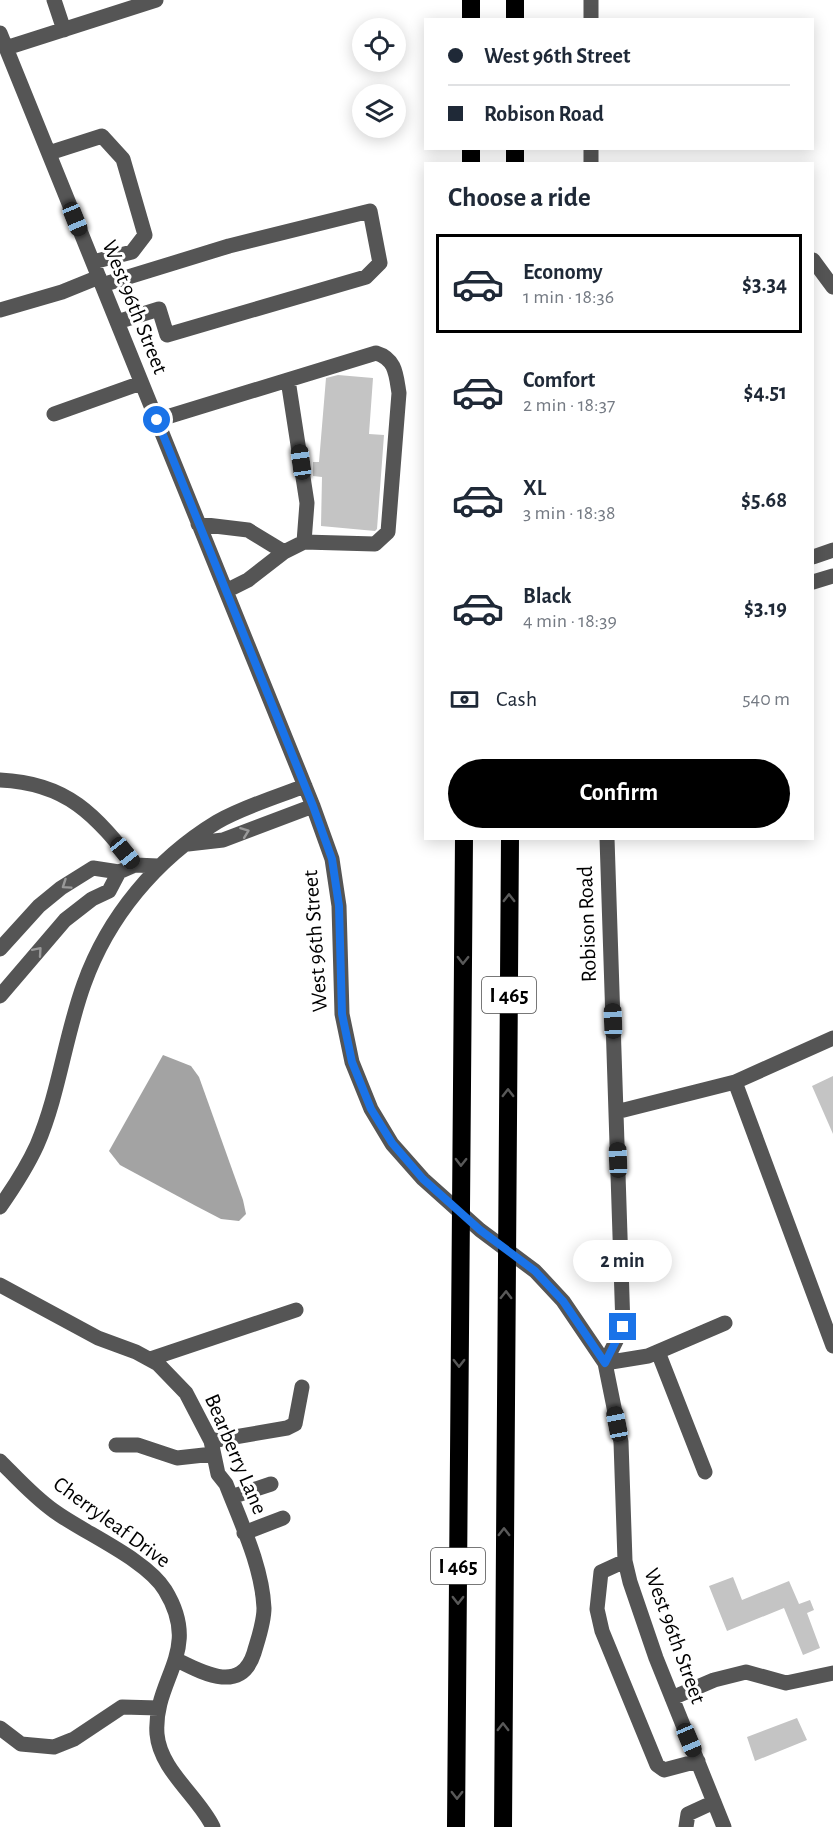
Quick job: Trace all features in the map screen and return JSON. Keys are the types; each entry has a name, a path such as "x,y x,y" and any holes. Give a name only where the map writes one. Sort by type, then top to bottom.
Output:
{"highway":[{"path":"471,0 471,18"},
{"path":"515,0 515,18"},
{"name":"I 465","path":"456,1827 464,840"},
{"name":"I 465","path":"502,1827 510,840"}],"street":[{"path":"54,0 64,30"},
{"path":"6,48 156,0"},
{"path":"591,0 591,18"},
{"name":"West 96th Street","path":"0,33 305,786 332,859 339,906 342,1014 352,1062 371,1109 392,1143 423,1179 480,1230 535,1271 563,1301 605,1363 621,1442 625,1561 656,1658 724,1827"},
{"path":"0,310 62,292 98,274 122,254 132,252 145,235 123,159 102,136 49,153"},
{"path":"98,274 128,277 229,246 370,211 380,263 366,277 168,335 159,309 117,322"},
{"path":"122,254 128,277"},
{"path":"814,261 833,287"},
{"path":"157,420 376,353 390,361 395,370 399,393 387,532 375,544 304,542 284,552 248,580 225,591"},
{"path":"288,380 307,503 304,542"},
{"path":"54,414 141,383"},
{"path":"198,524 248,530 284,552"},
{"path":"814,557 833,550"},
{"path":"814,582 833,576"},
{"path":"0,780 27,781 72,798 105,828 135,865"},
{"path":"0,1207 22,1175 38,1143 84,983 125,907 158,866 218,822 305,786"},
{"path":"188,844 223,840 313,806"},
{"name":"Robison Road","path":"605,1363 623,1327 607,840"},
{"path":"0,949 39,906 93,868 119,872 135,865 158,866"},
{"path":"0,996 65,920 92,899 109,891 119,872"},
{"path":"616,1112 735,1082 833,1038"},
{"path":"735,1082 832,1348"},
{"name":"Bearberry Lane","path":"0,1285 98,1338 150,1359 186,1393 212,1448 218,1474 226,1484 259,1578 264,1609 251,1661 235,1676 222,1678 206,1675 177,1660"},
{"path":"150,1359 296,1310"},
{"path":"605,1363 648,1356 725,1323"},
{"path":"658,1352 705,1472"},
{"path":"116,1445 138,1445 177,1458 287,1428 295,1424 302,1387"},
{"name":"Cherryleaf Drive","path":"1,1463 54,1511 156,1578 167,1593 180,1633 177,1660 159,1708 157,1734 164,1757 213,1827"},
{"path":"231,1497 272,1484"},
{"path":"244,1533 283,1518"},
{"path":"625,1561 601,1572 597,1609 602,1631 657,1765 664,1770 698,1761"},
{"path":"672,1698 714,1680 746,1672 786,1683 833,1673"},
{"path":"0,1728 21,1744 54,1747 74,1739 122,1707 159,1708"},
{"path":"686,1827 688,1814 714,1802"}],"shaded area":[{"path":"163,1055 191,1066 199,1077 243,1200 246,1214 239,1221 221,1219 196,1206 120,1165 109,1151"}],"building":[{"path":"338,375 373,378 369,434 384,435 377,529 375,531 321,526 322,477 313,476 313,462 319,462 326,378"},
{"path":"833,1076 833,1134 812,1086"},
{"path":"733,1577 742,1600 789,1581 799,1604 810,1600 814,1610 807,1613 820,1648 803,1655 784,1608 727,1631 709,1586"},
{"path":"797,1718 807,1740 755,1761 747,1737"}],"route":[{"path":"157,420 313,806 332,859 339,906 342,1014 352,1062 371,1109 392,1143 423,1179 480,1230 535,1271 563,1301 605,1363 623,1327"}]}
